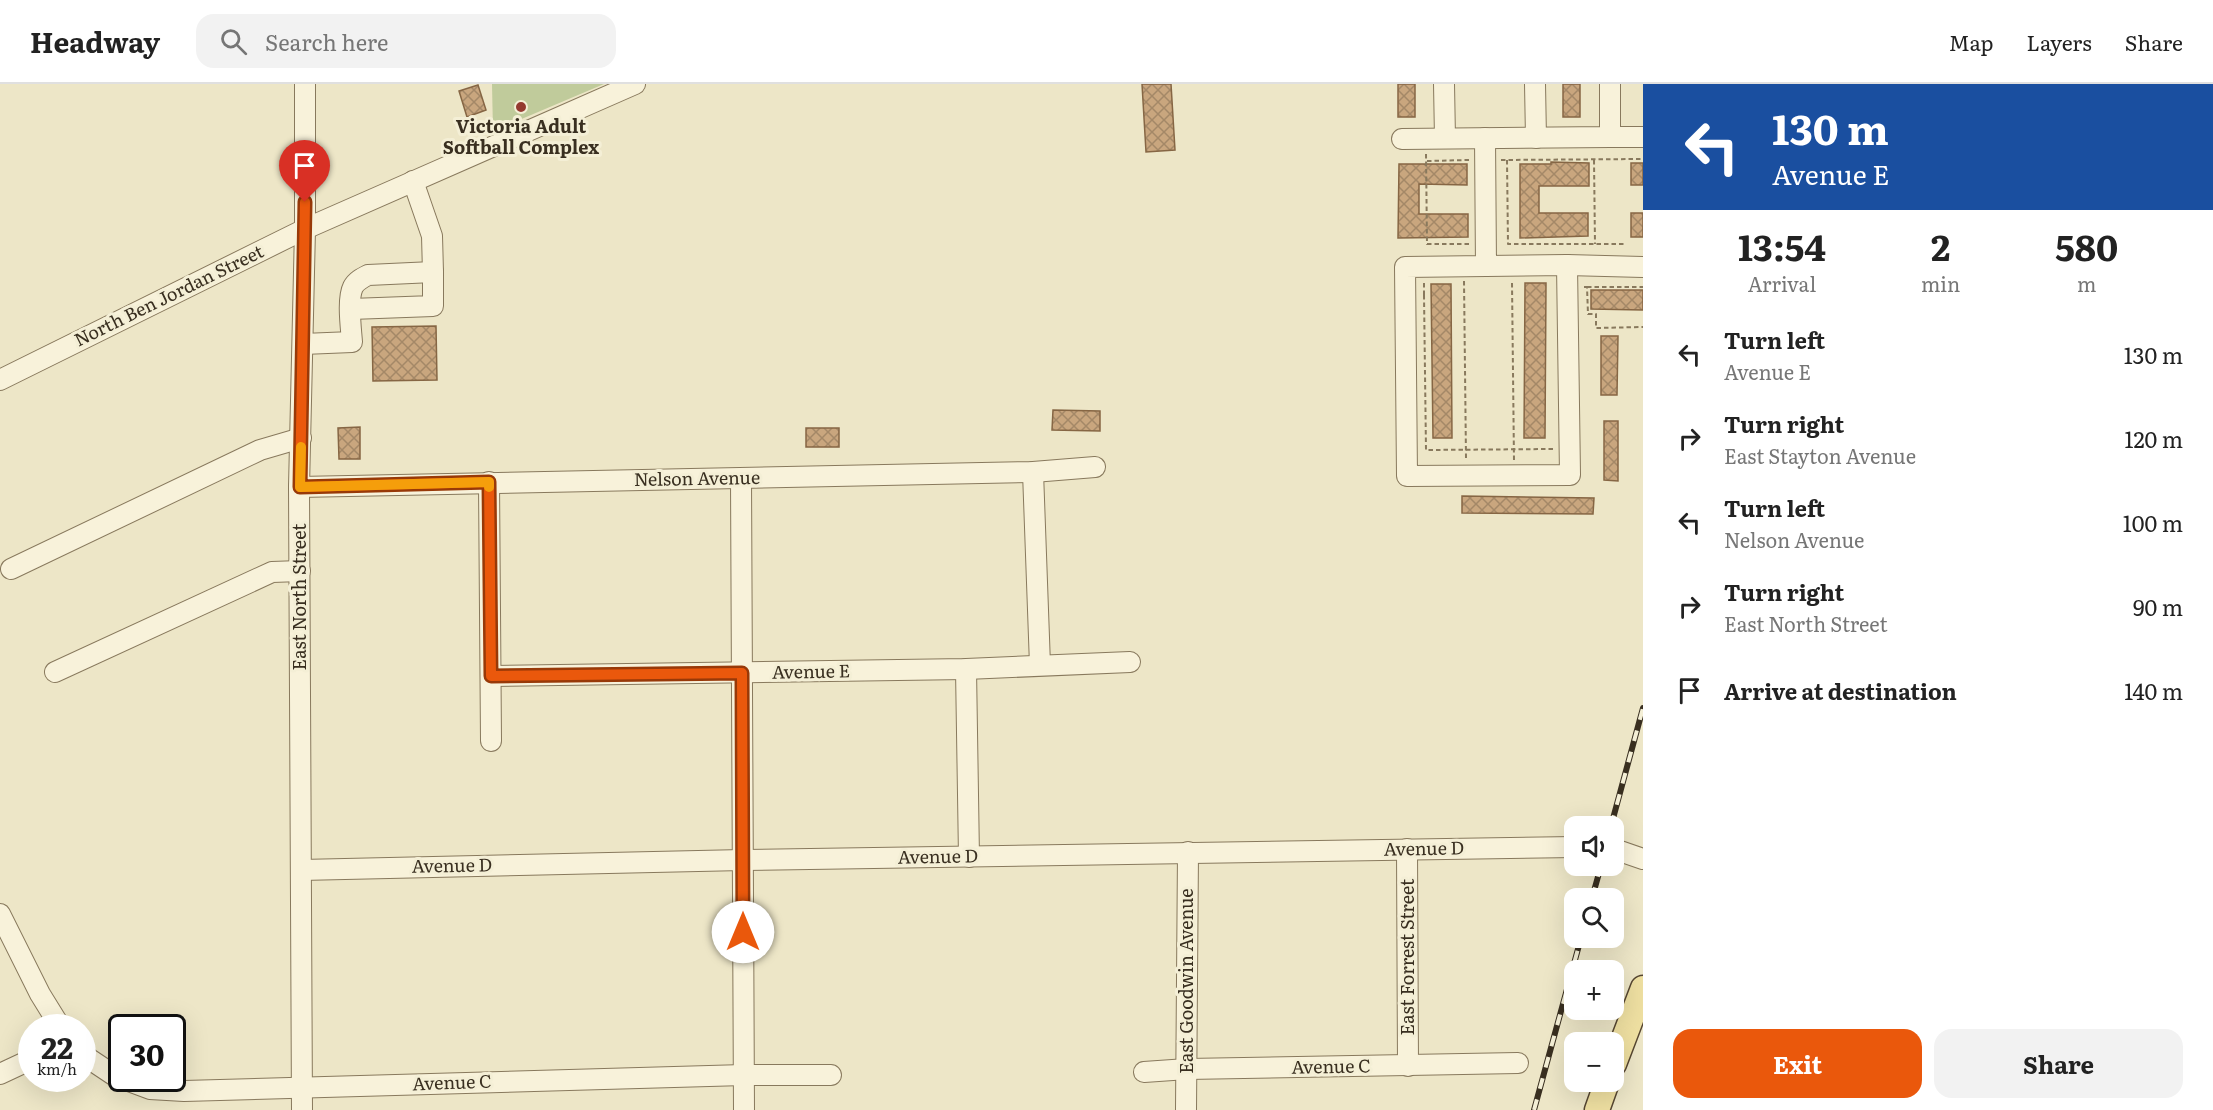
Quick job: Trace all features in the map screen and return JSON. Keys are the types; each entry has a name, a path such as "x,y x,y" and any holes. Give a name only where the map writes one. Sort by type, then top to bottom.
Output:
{"main road":[{"path":"1624,1038 1643,988"},
{"path":"1597,1110 1603,1092"}],"street":[{"name":"East North Street","path":"302,1110 300,487 305,84"},
{"name":"North Ben Jordan Street","path":"0,380 305,229 635,84"},
{"path":"1436,138 1444,84"},
{"path":"1535,84 1536,138"},
{"path":"1610,84 1610,137"},
{"path":"1402,139 1643,136"},
{"path":"1485,138 1486,266"},
{"path":"351,309 433,306 432,236 413,181"},
{"path":"1568,266 1577,287 1570,475 1407,476 1414,295 1405,267 1467,276 1486,266 1568,266 1643,267"},
{"path":"303,344 352,342 351,294 354,285 360,279 368,275 433,272"},
{"path":"11,569 260,450 301,438"},
{"name":"Nelson Avenue","path":"300,487 1033,472 1095,467"},
{"path":"1033,472 1040,665"},
{"path":"741,478 744,1110"},
{"path":"489,482 491,741"},
{"path":"55,672 272,572 300,571"},
{"name":"Avenue E","path":"491,676 966,669 1130,663"},
{"path":"966,669 969,857"},
{"name":"Avenue D","path":"301,870 743,860 1564,847"},
{"name":"East Forrest Street","path":"1407,849 1408,1066"},
{"name":"East Goodwin Avenue","path":"1186,1110 1188,852"},
{"path":"1624,852 1643,859"},
{"path":"0,914 52,1014"},
{"name":"Avenue C","path":"96,1063 115,1076 150,1089 184,1091 744,1075 831,1076"},
{"name":"Avenue C","path":"1144,1072 1187,1069 1518,1063"},
{"path":"0,1074 18,1066"}],"path":[{"path":"1436,138 1426,160 1427,244 1473,244 1473,236 1486,236"},
{"path":"1594,159 1595,244"},
{"path":"1426,160 1643,159"},
{"path":"1507,160 1508,244 1626,244"},
{"path":"1512,266 1514,476"},
{"path":"1466,476 1467,276"},
{"path":"1424,282 1414,295 1426,450 1553,449 1553,443"},
{"path":"1643,287 1577,287 1588,314 1596,314 1596,328 1643,327"}],"green space":[{"name":"Victoria Adult Softball Complex","path":"492,84 604,84 493,131"}],"building":[{"path":"1142,84 1171,84 1175,150 1146,152"},
{"path":"1398,84 1415,84 1415,117 1398,117"},
{"path":"1563,84 1580,84 1580,117 1563,117"},
{"path":"478,85 486,110 467,117 459,91"},
{"path":"1551,162 1589,163 1589,186 1539,186 1539,213 1588,213 1588,236 1520,238 1520,164 1551,164"},
{"path":"1631,163 1643,163 1643,185 1631,185"},
{"path":"1399,164 1467,164 1467,185 1419,184 1419,214 1468,214 1468,237 1398,238"},
{"path":"1631,213 1643,213 1643,237 1631,237"},
{"path":"1525,283 1546,283 1545,438 1524,438"},
{"path":"1431,284 1451,284 1452,438 1433,438"},
{"path":"1591,290 1643,290 1643,310 1591,309"},
{"path":"436,326 437,380 373,381 372,327"},
{"path":"1601,336 1618,336 1617,395 1601,395"},
{"path":"1053,410 1100,411 1100,431 1052,430"},
{"path":"1604,421 1618,421 1618,481 1604,480"},
{"path":"360,427 360,459 339,459 338,428"},
{"path":"806,428 839,428 839,447 806,447"},
{"path":"1462,496 1594,498 1593,514 1462,513"}],"railway":[{"path":"1614,816 1643,708"},
{"path":"1595,888 1598,876"},
{"path":"1534,1110 1578,948"}],"slow traffic":[{"path":"301,447 300,487 489,482 489,487"}],"place":[{"name":"Victoria Adult Softball Complex","path":"521,107"}],"route":[{"path":"305,202 300,487 489,482 491,676 742,673 743,932"}]}
